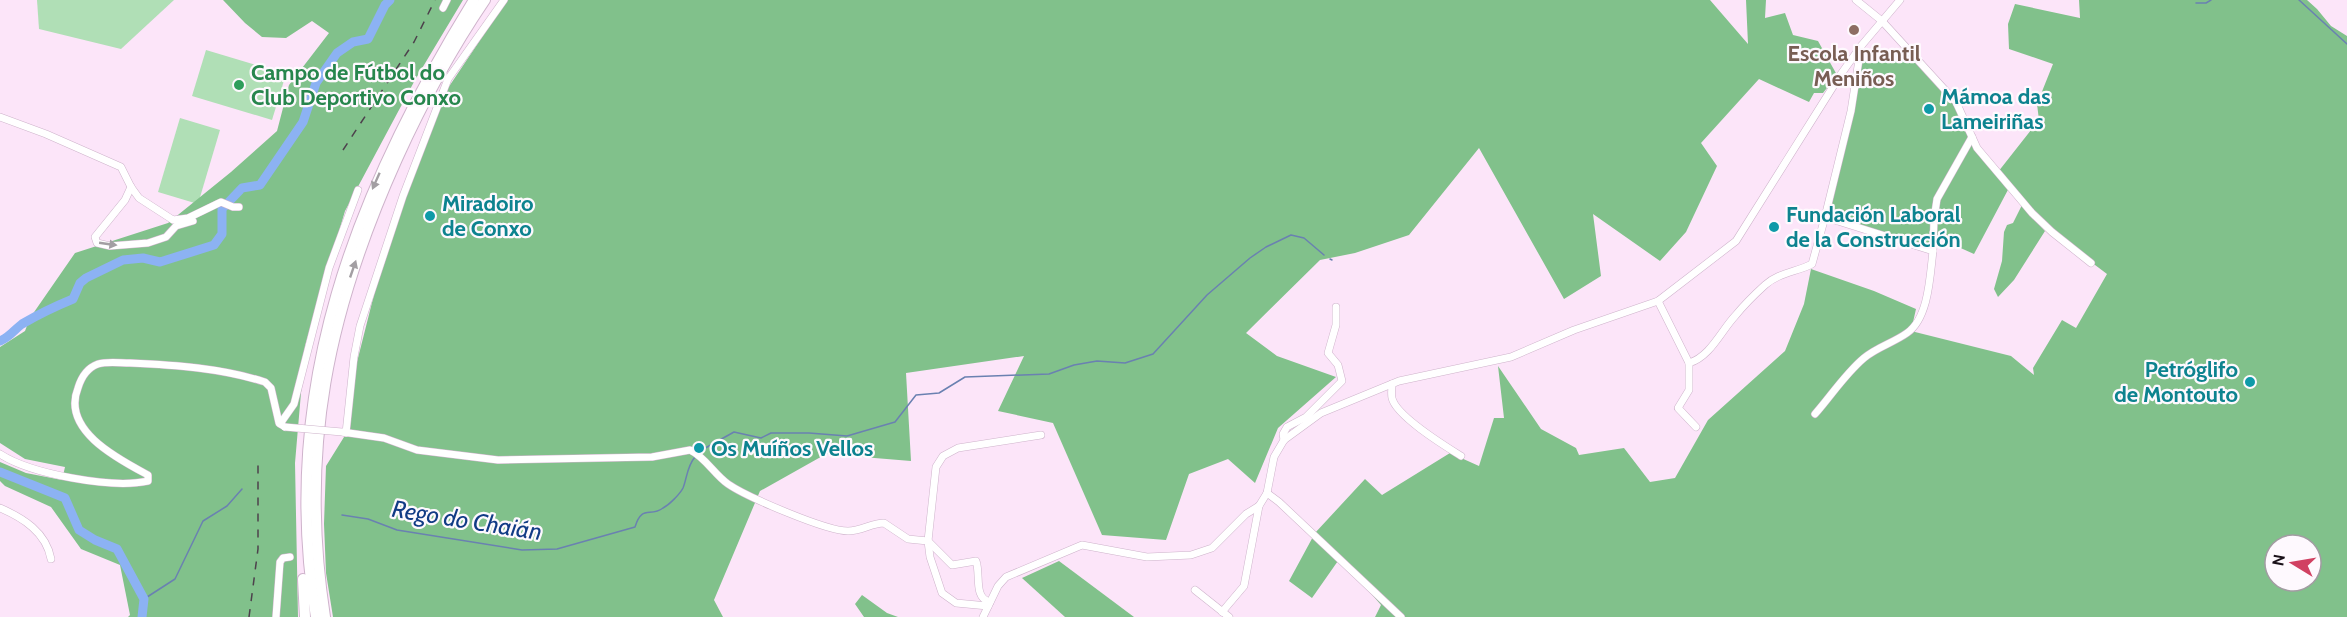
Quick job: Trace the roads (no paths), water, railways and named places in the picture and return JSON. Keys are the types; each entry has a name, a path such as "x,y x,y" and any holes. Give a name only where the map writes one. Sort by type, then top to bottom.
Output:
{"highway":[{"path":"305,617 302,562 303,493 309,422 316,378 332,308 349,252 378,178 411,108 474,0"},
{"path":"325,617 315,536 315,482 325,380 338,319 373,215 419,112 485,0"},
{"path":"305,477 308,560 316,617"}],"street":[{"path":"443,8 447,0"},
{"path":"344,433 360,326 403,196 448,79 504,0"},
{"path":"1856,0 1882,21 1956,102 1977,148 2032,213 2091,263"},
{"path":"1222,612 1244,586 1259,506 1267,494 1274,457 1284,440 1321,413 1392,384 1511,357 1574,330 1658,302 1736,241 1841,74 1861,46 1900,0"},
{"path":"1689,363 1707,351 1735,315 1767,283 1783,274 1798,271 1812,264 1851,111 1861,46"},
{"path":"0,117 46,134 121,167 139,198 173,220 188,218 221,202 239,207"},
{"path":"1815,414 1861,360 1911,330 1922,311 1926,301 1933,251 1937,199 1972,137"},
{"path":"131,187 125,200 95,237 97,243 110,246 158,241 166,237 176,226 196,220 200,213"},
{"path":"283,425 294,404 329,268 358,190"},
{"path":"1825,217 1933,251"},
{"path":"1658,302 1689,363 1689,390 1678,408 1696,428"},
{"path":"1284,440 1283,434 1287,427 1306,417 1342,381 1338,365 1328,355 1336,325 1336,307"},
{"path":"0,454 30,470 60,476 92,481 140,483 149,480 148,475 120,459 89,436 77,418 74,403 78,388 86,373 99,364 183,365 266,382 271,388 283,425"},
{"path":"1392,384 1392,399 1397,409 1429,435 1461,456"},
{"path":"283,425 384,438 417,450 498,460 652,457 685,450 697,454 728,484 757,500 828,527 849,531 884,523 908,539 928,541 952,565 977,562 980,595 989,604"},
{"path":"989,604 956,603 943,596 930,556 928,541 936,467 943,456 958,448 1041,435"},
{"path":"1267,494 1279,502 1401,617"},
{"path":"983,617 998,586 1006,577 1082,545 1147,557 1170,558 1202,552 1212,548 1246,514 1259,506"},
{"path":"0,507 15,515 43,538 49,548 51,559"},
{"path":"276,617 280,562 283,558 290,557"},
{"path":"1195,590 1229,617"}],"waterway":[{"path":"0,341 22,324 73,299 80,283 86,278 123,260 143,258 160,262 214,245 222,234 222,209 242,188 260,185 303,122 316,83 337,53 353,42 368,39 385,5 390,0"},
{"path":"2196,3 2206,3 2211,0"},
{"path":"2299,0 2347,44"},
{"name":"Rego do Chaián","path":"700,451 734,432 761,438 771,433 847,436 895,422 916,395 939,393 965,377 1049,374 1074,365 1097,361 1125,363 1153,354 1207,295 1266,247 1291,235 1304,238 1324,255"},
{"name":"Rego do Chaián","path":"342,515 368,519 397,530 522,550 557,549 635,527 640,516 658,511 677,496 683,488 695,457"},
{"path":"0,472 65,498 79,530 117,549 144,599 142,617"},
{"name":"Rego do Chaián","path":"144,599 175,579 203,521 227,506 242,489"}],"railway":[{"path":"343,150 414,42 435,0"},
{"path":"249,617 258,549 258,461"}],"place":[{"name":"Escola Infantil Meniños","path":"1854,30"},
{"name":"Campo de Fútbol do Club Deportivo Conxo","path":"239,85"},
{"name":"Mámoa das Lameiriñas","path":"1929,109"},
{"name":"Miradoiro de Conxo","path":"430,216"},
{"name":"Fundación Laboral de la Construcción","path":"1774,227"},
{"name":"Petróglifo de Montouto","path":"2250,382"},
{"name":"Os Muíños Vellos","path":"699,448"}]}
